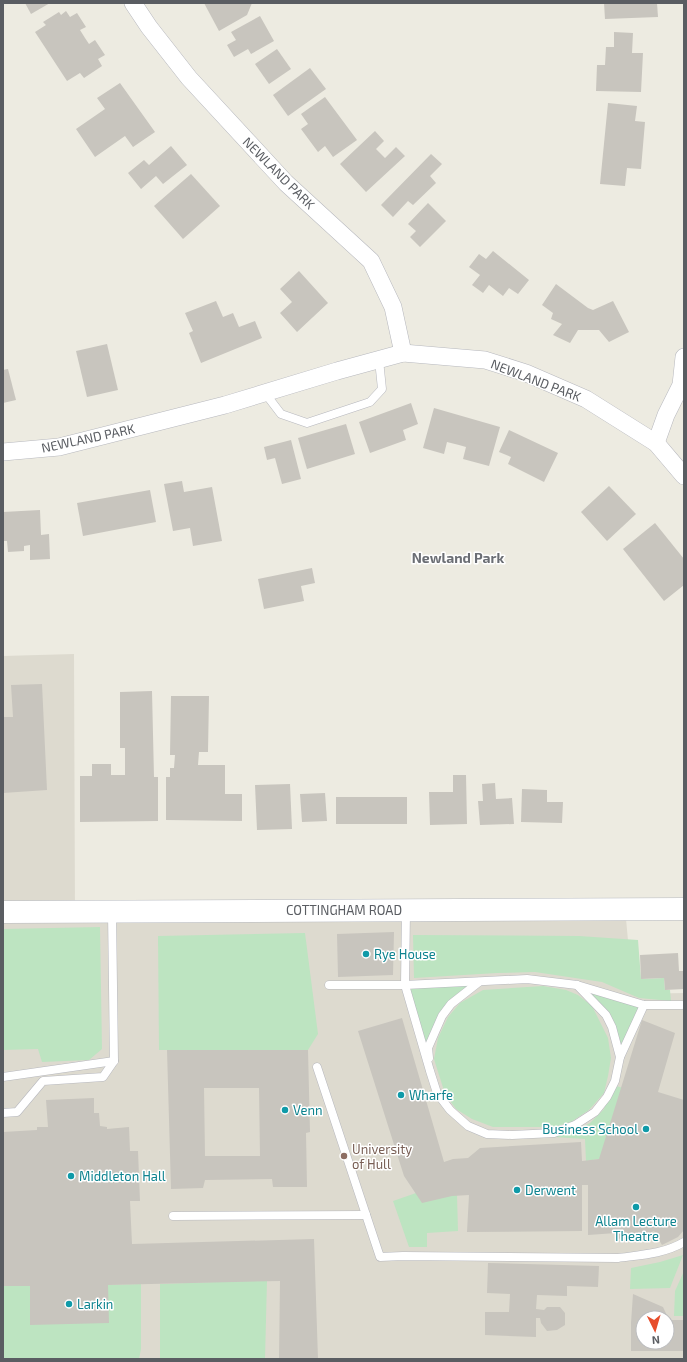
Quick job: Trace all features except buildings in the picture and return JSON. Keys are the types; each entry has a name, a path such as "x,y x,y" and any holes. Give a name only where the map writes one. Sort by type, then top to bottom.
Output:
{"main road":[{"name":"COTTINGHAM ROAD","path":"3,912 684,909"}],"street":[{"name":"NEWLAND PARK","path":"133,3 149,27 189,78 286,183 371,261 393,307 403,353"},
{"name":"NEWLAND PARK","path":"3,452 59,447 212,408 403,353 485,360 526,373 586,399 656,443 684,476"},
{"path":"656,443 666,415 681,385 684,357"}],"lane":[{"path":"265,393 281,414 307,423 370,402 382,389 379,360"},
{"path":"406,910 405,985 430,1071 438,1092 450,1110 468,1126 487,1134 512,1135 554,1133 575,1125 595,1112 607,1097 615,1080 620,1057 644,1005"},
{"path":"3,1113 17,1112 43,1081 103,1077 114,1061 112,911"},
{"path":"329,985 405,985 527,979 577,985 644,1005 682,1005"},
{"path":"430,1071 428,1048 442,1016 451,1004 479,982"},
{"path":"577,985 606,1015 612,1027 620,1057"},
{"path":"3,1077 114,1061"},
{"path":"317,1067 380,1257 618,1258 653,1254 679,1246 684,1242"},
{"path":"173,1216 366,1215"}],"shaded area":[{"name":"University of Hull","path":"74,654 75,918 626,919 633,994 684,993 684,1359 3,1359 3,656"}],"green space":[{"path":"100,927 102,1049 89,1060 42,1062 38,1049 3,1050 3,929"},
{"path":"305,933 318,1034 308,1050 159,1050 158,936"},
{"path":"413,935 579,936 638,940 641,979 664,978 665,990 670,990 671,1001 639,998 602,982 535,972 414,978"},
{"path":"479,982 451,1004 428,1048 430,1071 405,985"},
{"path":"577,985 644,1005 620,1057 612,1027"},
{"path":"543,986 566,990 578,995 592,1006 608,1038 611,1058 604,1093 589,1110 571,1122 554,1127 493,1127 472,1119 456,1109 445,1094 434,1059 438,1038 448,1017 460,1003 483,990"},
{"path":"613,1085 623,1088 607,1145 599,1159 586,1161 585,1139 554,1137 571,1133 590,1123 604,1109"},
{"path":"416,1193 457,1195 458,1231 427,1233 427,1247 409,1247 393,1201"},
{"path":"683,1255 670,1288 630,1289 631,1268 660,1262"},
{"path":"684,1271 684,1316 675,1316 675,1291"},
{"path":"267,1280 265,1359 160,1359 160,1284"},
{"path":"141,1284 141,1349 139,1359 3,1359 3,1286 30,1286 30,1325 108,1285"}],"place":[{"name":"Rye House","path":"366,954"},
{"name":"Wharfe","path":"401,1095"},
{"name":"Venn","path":"285,1110"},
{"name":"Business School","path":"646,1129"},
{"name":"University of Hull","path":"344,1156"},
{"name":"Middleton Hall","path":"71,1176"},
{"name":"Derwent","path":"517,1190"},
{"name":"Allam Lecture Theatre","path":"636,1207"},
{"name":"Larkin","path":"69,1304"}],"district":[{"name":"Newland Park","path":"458,558"}]}
